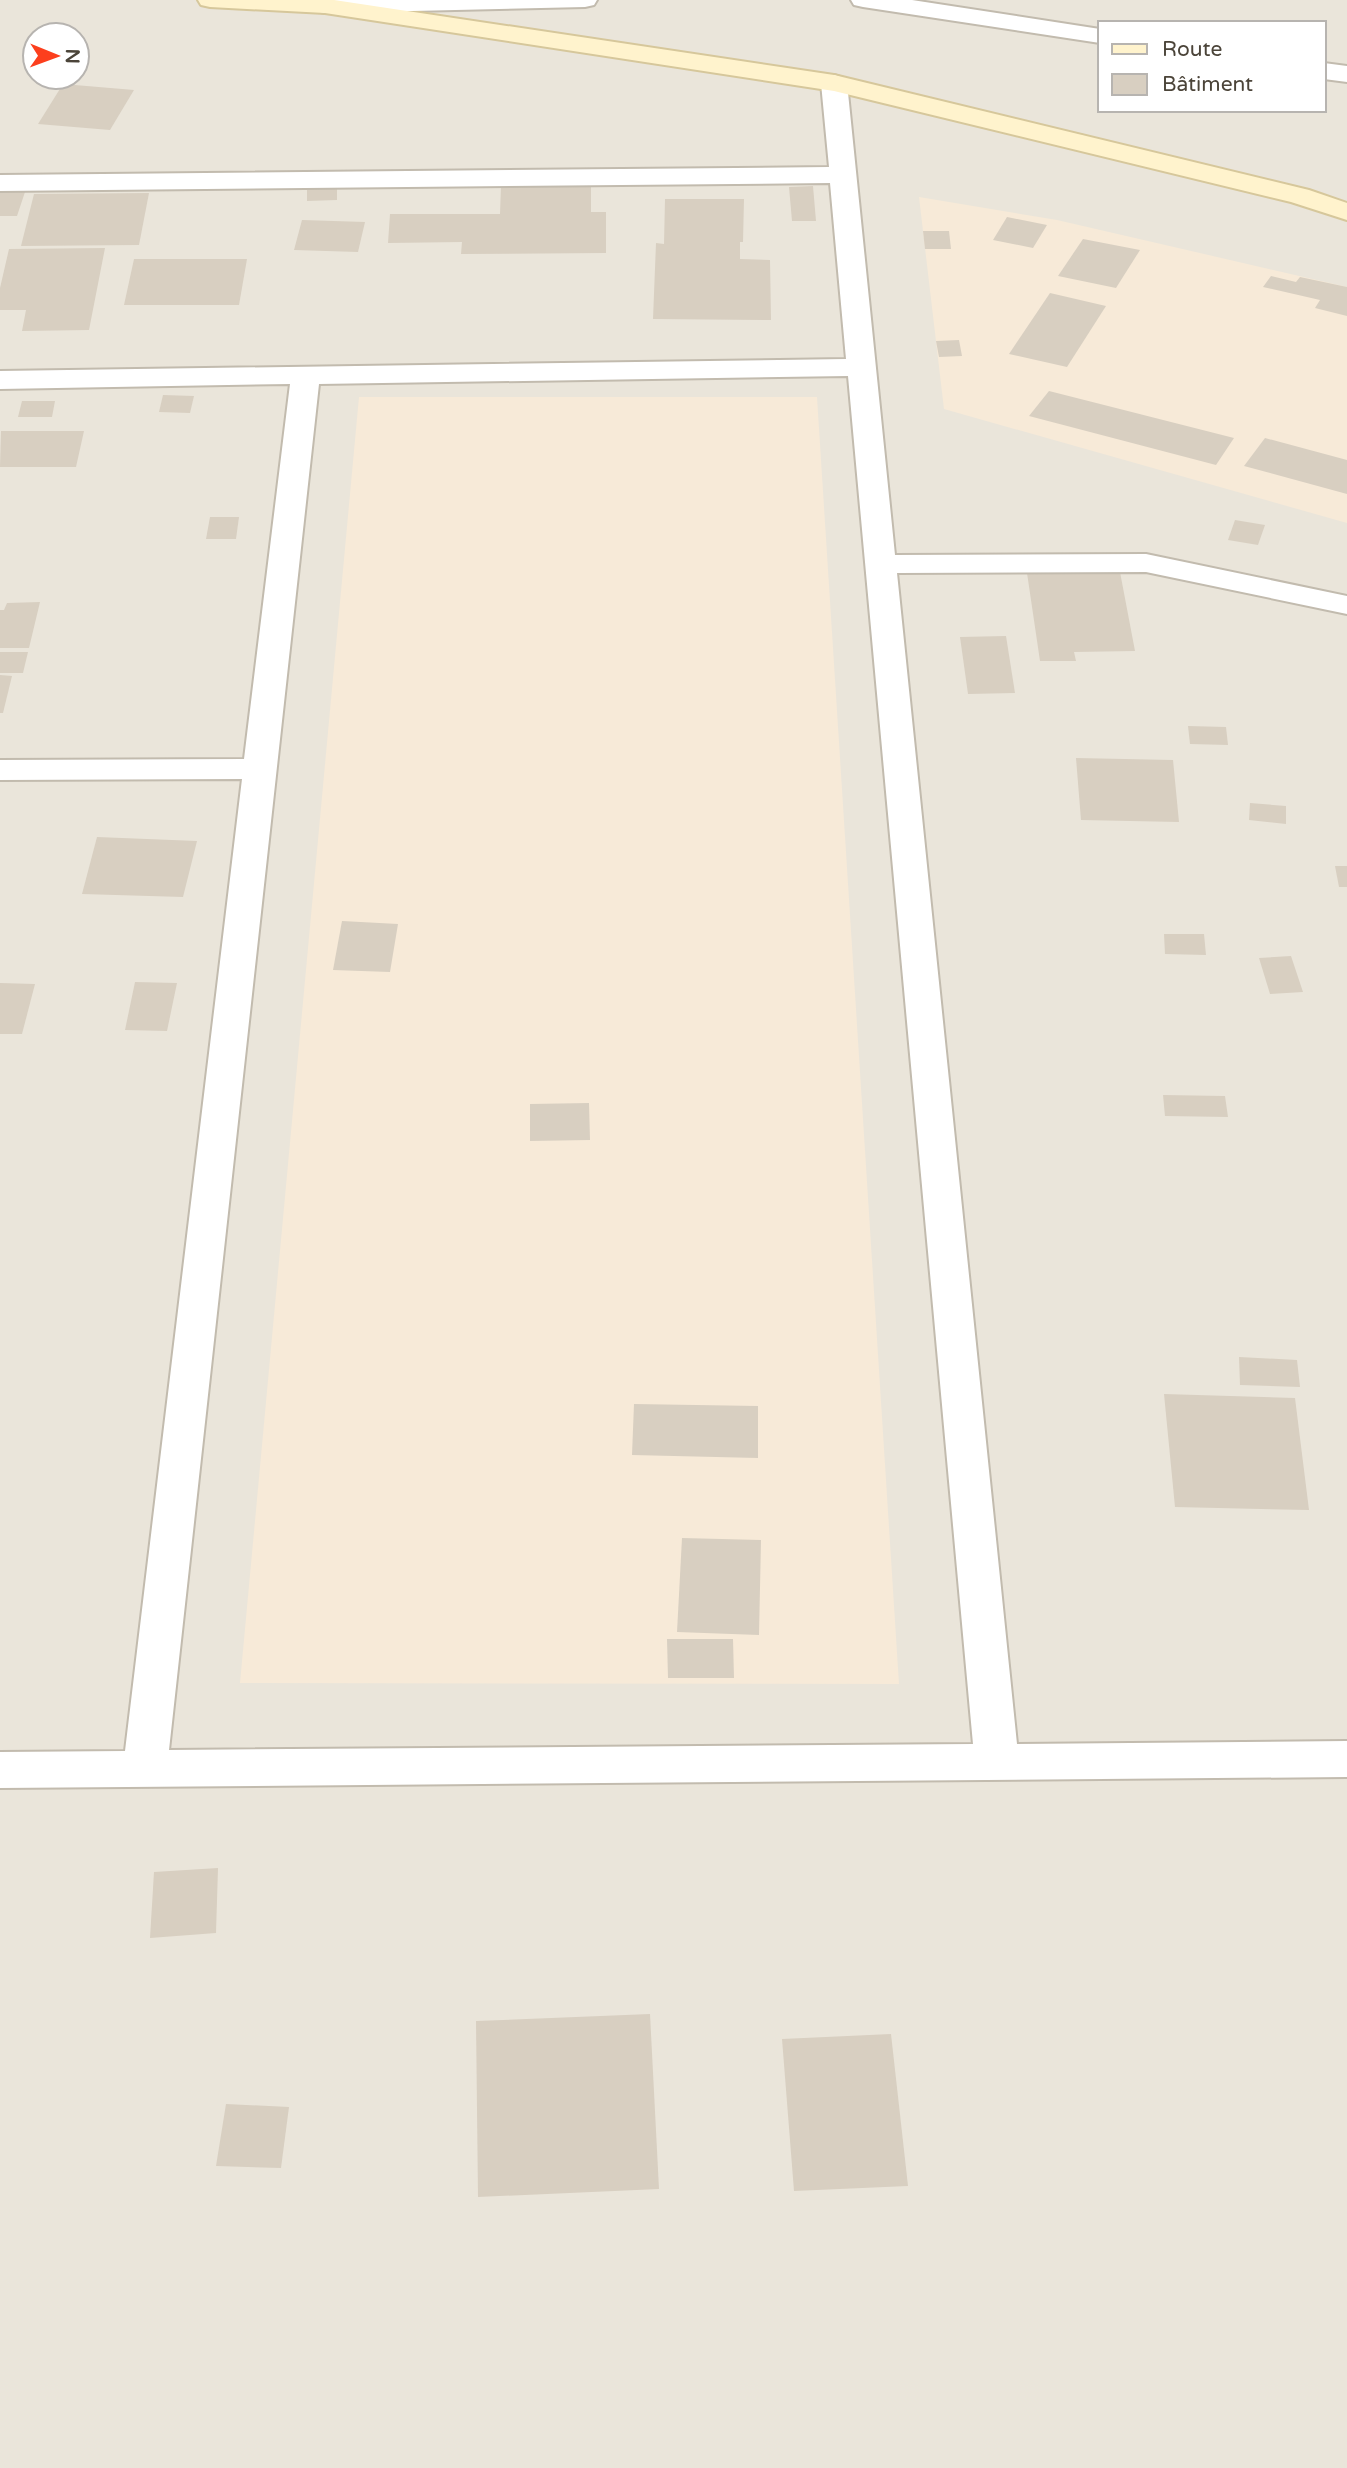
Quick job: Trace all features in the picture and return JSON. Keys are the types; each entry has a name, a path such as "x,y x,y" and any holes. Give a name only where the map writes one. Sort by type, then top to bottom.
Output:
{"main road":[{"path":"209,0 326,6 834,83 1300,196 1347,212"}],"street":[{"path":"326,6 585,0"},
{"path":"863,0 1098,36"},
{"path":"1326,71 1347,74"},
{"path":"834,83 997,1762"},
{"path":"0,183 842,175"},
{"path":"0,380 861,368"},
{"path":"145,1769 305,376"},
{"path":"880,564 1146,563 1347,605"},
{"path":"0,770 260,769"},
{"path":"0,1770 1347,1759"}],"shaded area":[{"path":"0,0 1347,0 1347,2468 0,2468"},
{"path":"919,197 1057,220 1347,287 1347,523 944,409"},
{"path":"359,397 817,397 899,1684 240,1683"}],"building":[{"path":"91,86 134,90 110,130 38,124 59,91 91,91"},
{"path":"307,185 337,185 337,200 307,201"},
{"path":"501,186 591,186 591,212 606,212 606,253 461,254 462,242 388,243 390,214 500,214"},
{"path":"813,186 816,221 792,221 789,187"},
{"path":"0,192 25,192 17,216 0,216"},
{"path":"149,193 139,245 21,246 34,194"},
{"path":"665,199 744,199 740,259 770,260 771,320 653,319 656,243 664,244"},
{"path":"1007,217 1047,225 1033,248 993,240"},
{"path":"302,220 365,222 358,252 294,250"},
{"path":"923,231 949,231 951,249 925,249"},
{"path":"1083,239 1140,250 1116,288 1058,276"},
{"path":"105,248 89,330 22,331 26,310 0,310 0,288 9,249"},
{"path":"134,259 247,259 239,305 124,305"},
{"path":"1271,276 1296,282 1300,277 1347,287 1347,316 1315,308 1320,300 1263,287"},
{"path":"1050,293 1106,306 1067,367 1009,354"},
{"path":"959,340 962,356 939,357 936,341"},
{"path":"1049,391 1234,438 1216,465 1029,416"},
{"path":"163,395 194,396 190,413 159,412"},
{"path":"22,401 55,401 52,417 18,417"},
{"path":"1,431 84,431 76,467 0,467"},
{"path":"1265,438 1347,460 1347,494 1244,466"},
{"path":"210,517 239,517 236,539 206,539"},
{"path":"1235,520 1265,525 1258,545 1228,540"},
{"path":"1120,572 1135,651 1074,652 1076,661 1040,661 1027,573"},
{"path":"40,602 29,648 0,648 0,610 4,610 7,603"},
{"path":"1006,636 1015,693 968,694 960,637"},
{"path":"0,652 28,652 23,673 0,673"},
{"path":"0,675 12,676 3,713 0,713"},
{"path":"1188,726 1226,727 1228,745 1190,744"},
{"path":"1076,758 1173,760 1179,822 1081,820"},
{"path":"1250,803 1286,806 1286,824 1249,820"},
{"path":"97,837 197,841 183,897 82,894"},
{"path":"1335,866 1347,866 1347,887 1339,887"},
{"path":"342,921 398,924 390,972 333,970"},
{"path":"1164,934 1204,934 1206,955 1165,954"},
{"path":"1291,956 1303,992 1270,994 1259,958"},
{"path":"135,982 177,983 167,1031 125,1030"},
{"path":"0,983 35,984 22,1034 0,1034"},
{"path":"1163,1095 1225,1096 1228,1117 1165,1116"},
{"path":"589,1103 590,1140 530,1141 530,1104"},
{"path":"1239,1357 1297,1360 1300,1387 1240,1385"},
{"path":"1164,1394 1295,1398 1309,1510 1175,1507"},
{"path":"634,1404 758,1406 758,1458 632,1455"},
{"path":"682,1538 761,1540 759,1635 677,1632"},
{"path":"667,1639 733,1639 734,1678 668,1678"},
{"path":"218,1868 216,1933 150,1938 154,1872"},
{"path":"650,2014 659,2189 478,2197 476,2021"},
{"path":"891,2034 908,2186 794,2191 782,2039"},
{"path":"226,2104 289,2107 281,2168 216,2166"}]}
